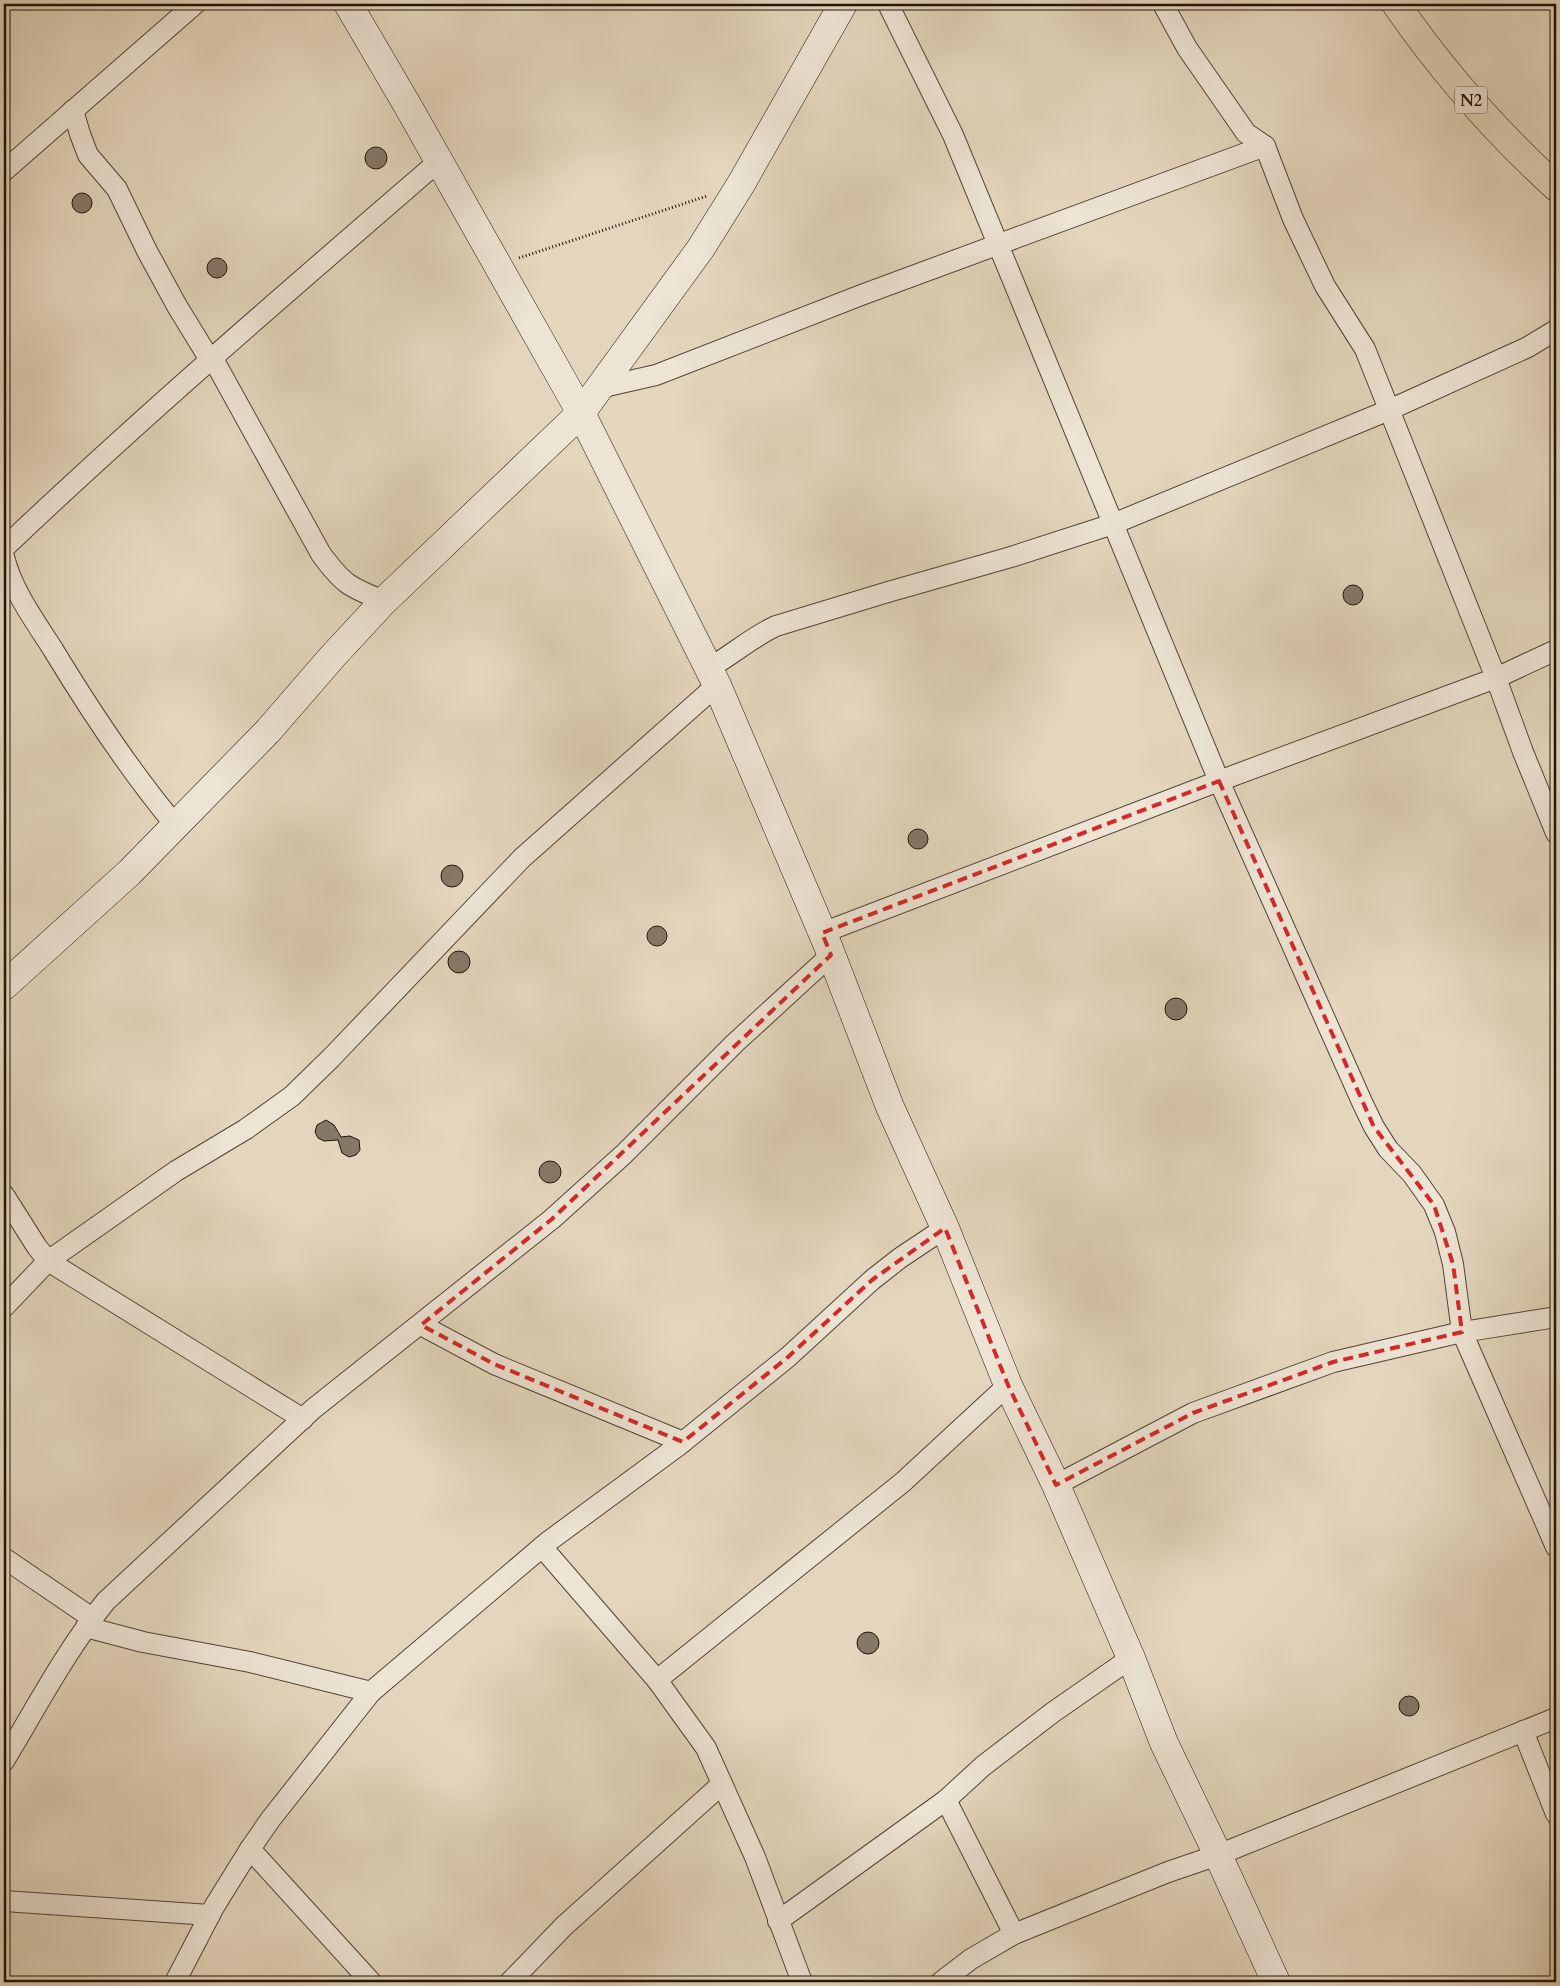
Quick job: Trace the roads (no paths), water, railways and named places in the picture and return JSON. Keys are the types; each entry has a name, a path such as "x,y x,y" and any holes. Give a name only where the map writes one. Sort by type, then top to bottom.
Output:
{"highway":[{"name":"N2","path":"1396,4 1420,40 1482,113 1527,161 1556,187"}],"street":[{"path":"4,171 195,4"},
{"path":"348,4 581,413 713,676 827,944 890,1107 945,1228 1008,1385 1056,1485 1131,1658 1164,1743 1276,1982"},
{"path":"4,986 129,873 268,731 384,601 581,413 701,248 741,184 843,4"},
{"path":"888,4 953,135 1219,781 1374,1127 1388,1149 1412,1174 1434,1205 1445,1232 1452,1264 1462,1332 1556,1547"},
{"path":"1163,4 1188,48 1246,133 1265,146 1297,227 1325,286 1364,349 1496,678 1522,752 1556,833"},
{"path":"73,110 88,155 117,189 156,267 211,359 320,554 344,582 353,588 384,601"},
{"path":"599,388 656,375 997,244 1265,146"},
{"path":"4,548 71,484 211,359 439,161"},
{"path":"4,1307 48,1262 176,1172 246,1129 292,1096 331,1058 522,858 713,676 730,656 763,632 776,626 1011,557 1113,524 1389,410 1528,346 1556,330"},
{"path":"4,557 14,586 84,700 143,787 176,826"},
{"path":"4,1761 89,1622 122,1585 302,1419 560,1212 624,1154 735,1043 827,944 1219,781 1496,678 1556,650"},
{"path":"4,1195 48,1262 302,1419"},
{"path":"175,1982 210,1916 250,1849 270,1820 371,1692 542,1548 682,1442 788,1357 872,1280 900,1258 945,1228"},
{"path":"1056,1485 1193,1413 1333,1362 1462,1332 1556,1317"},
{"path":"421,1325 494,1364 682,1442"},
{"path":"657,1680 903,1482 1008,1385"},
{"path":"542,1548 657,1680 706,1748 755,1857 802,1982"},
{"path":"4,1558 89,1622 143,1642 250,1662 371,1692"},
{"path":"778,1921 946,1800 983,1766 1052,1713 1131,1658"},
{"path":"941,1982 971,1959 1014,1934 1168,1872 1218,1855 1556,1718"},
{"path":"1523,1731 1556,1814"},
{"path":"510,1982 564,1926 722,1784"},
{"path":"946,1800 1014,1934"},
{"path":"250,1849 371,1982"},
{"path":"4,1902 210,1916"}]}
